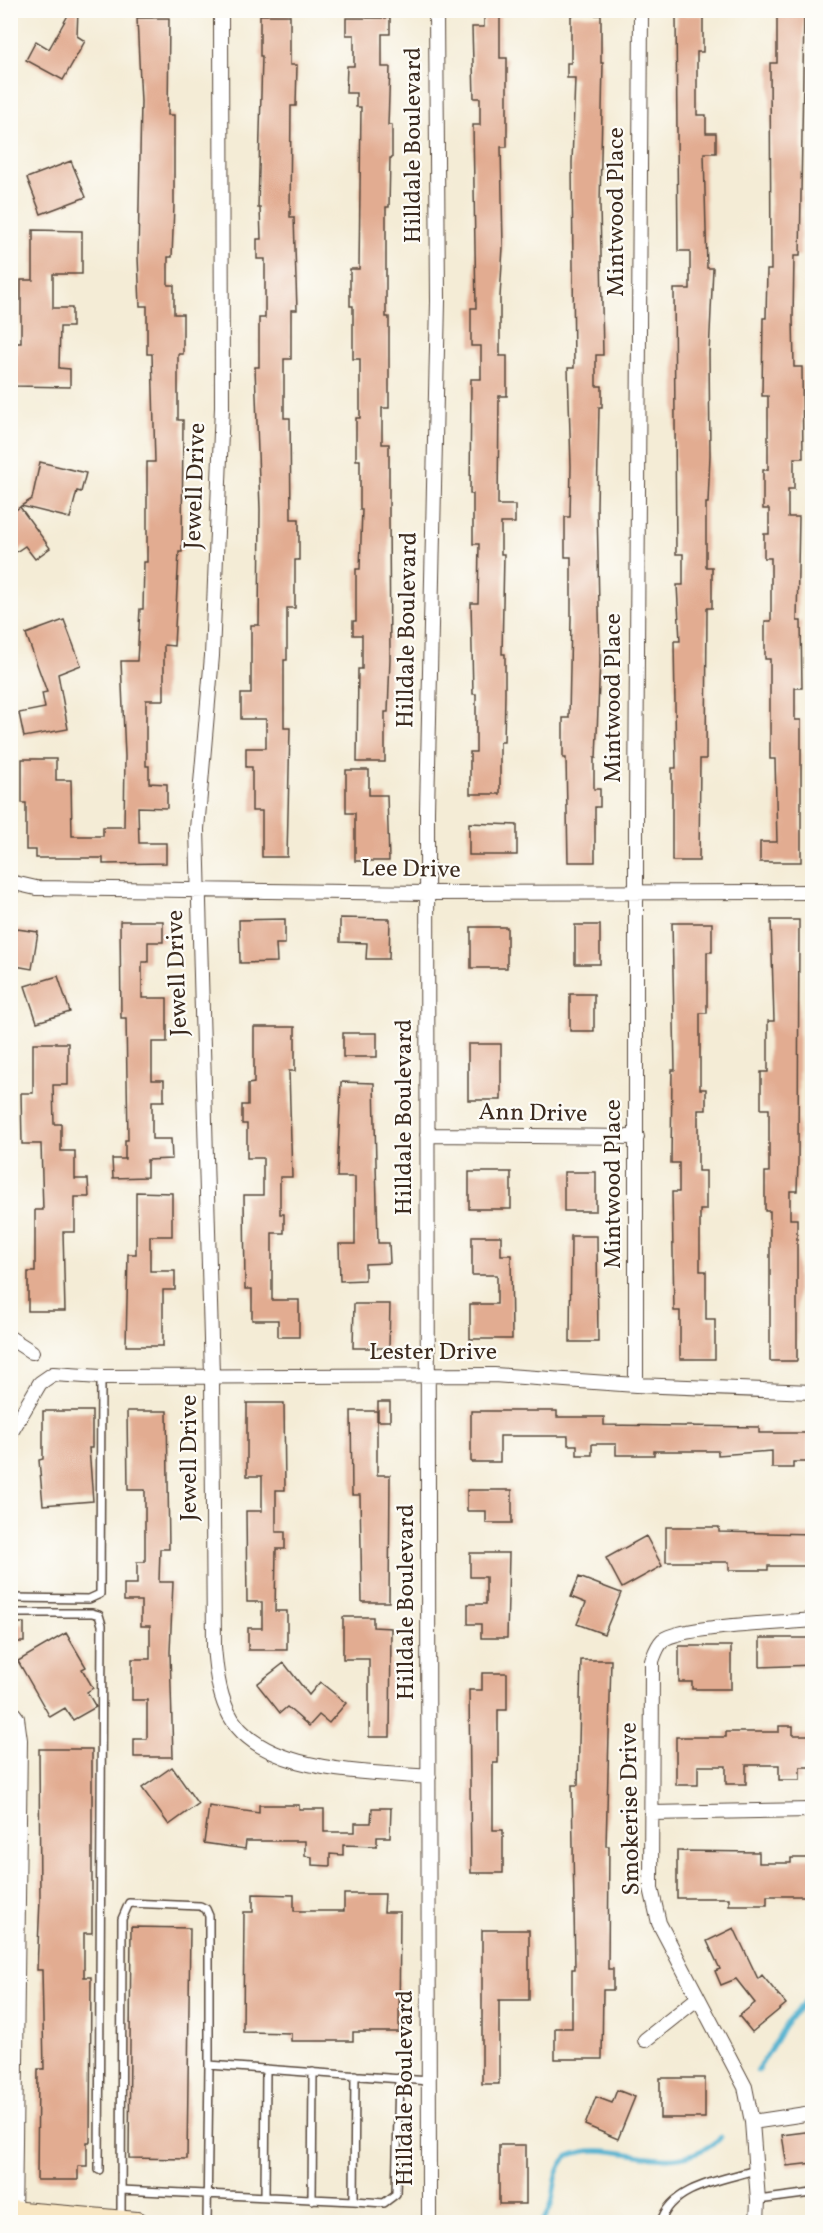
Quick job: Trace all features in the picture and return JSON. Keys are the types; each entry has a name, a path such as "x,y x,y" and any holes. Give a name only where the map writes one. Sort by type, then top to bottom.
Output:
{"main road":[{"path":"13,2215 129,2222"}],"street":[{"name":"Jewell Drive","path":"221,10 222,407 212,656 197,829 212,1376 214,1647 218,1688 228,1712 242,1732 284,1758 325,1767 429,1777"},
{"name":"Hilldale Boulevard","path":"429,2223 427,893 438,301 436,10"},
{"name":"Mintwood Place","path":"636,1385 641,10"},
{"name":"Lee Drive","path":"10,882 36,888 427,893 813,892"},
{"name":"Ann Drive","path":"427,1135 638,1137"},
{"path":"10,1338 32,1352"},
{"name":"Lester Drive","path":"10,1434 40,1383 53,1374 101,1377 494,1375 636,1385 813,1392"},
{"name":"Smokerise Drive","path":"757,2223 758,2200 752,2122 745,2087 659,1923 651,1888 652,1661 657,1647 665,1639 686,1632 813,1620"},
{"path":"10,1709 17,1718 20,1740 13,2215"},
{"path":"651,1813 813,1810"},
{"path":"645,2040 698,1998"},
{"path":"752,2122 813,2113"}],"lane":[{"path":"10,1598 89,1599 100,1594 101,1377"},
{"path":"10,1613 92,1613 99,1615 102,1625 99,2170"},
{"path":"129,2222 121,2190 122,1920 129,1903 200,1906 206,1909 209,1916 207,2223"},
{"path":"209,2065 429,2080"},
{"path":"265,2197 266,2069"},
{"path":"312,2200 313,2072"},
{"path":"354,2201 355,2075"},
{"path":"121,2190 384,2203 396,2194 399,2078"},
{"path":"661,2223 664,2210 679,2196 755,2170"},
{"path":"758,2200 813,2193"}],"building":[{"path":"71,10 78,10 77,36 85,41 63,80 26,60 36,41 49,49"},
{"path":"777,13 804,13 800,256 794,256 793,318 794,367 802,367 803,458 794,458 794,489 788,489 788,517 799,517 797,621 801,621 802,688 795,688 795,720 801,720 801,862 760,862 760,842 777,842 775,759 770,759 770,659 765,659 765,621 771,621 771,558 764,558 764,534 769,534 769,509 763,509 763,470 768,470 768,396 762,396 763,318 766,318 767,270 771,270 770,63 777,63"},
{"path":"484,14 500,14 500,58 507,58 507,147 501,147 503,247 500,356 507,356 507,396 499,396 498,505 515,505 515,523 501,523 501,554 504,554 502,654 505,654 505,694 504,742 500,742 500,794 470,794 470,752 476,752 476,694 473,694 471,603 478,603 479,544 473,544 473,494 470,494 471,379 481,379 481,346 471,346 471,308 476,308 473,125 480,125 480,98 474,98 472,27 484,27"},
{"path":"260,15 290,15 290,65 297,65 296,106 291,106 290,217 294,217 297,310 291,310 291,359 284,359 284,418 290,418 291,519 299,519 299,560 295,560 295,608 287,608 287,660 284,660 284,728 290,728 287,857 262,857 262,811 252,811 252,767 246,767 246,748 266,748 266,719 241,719 241,694 251,694 251,625 259,625 260,509 255,367 259,367 259,318 265,318 265,259 257,259 257,239 261,239 260,208 258,208 262,56 260,56"},
{"path":"571,15 601,15 601,63 603,63 600,205 603,355 596,355 596,386 602,386 602,407 599,407 597,506 600,659 596,758 594,758 594,789 600,789 600,807 595,807 595,862 568,862 566,758 563,758 563,718 569,718 571,618 571,557 565,557 565,517 570,517 571,466 568,368 574,368 572,163 575,78 567,78 567,63 571,63"},
{"path":"676,15 703,15 703,52 697,52 697,115 706,115 706,133 716,133 716,153 704,153 707,268 713,268 709,354 710,455 708,503 706,503 706,567 712,567 712,608 707,608 706,759 700,759 699,861 672,861 672,768 676,768 674,641 680,641 677,585 683,585 683,554 676,554 674,289 690,289 690,251 678,251"},
{"path":"137,18 169,18 168,115 174,115 174,205 172,257 168,257 168,285 174,285 174,314 183,314 183,354 178,354 178,420 183,420 182,552 179,552 174,646 164,645 164,700 146,700 146,766 149,766 149,783 167,784 167,808 138,807 139,843 166,843 166,863 103,864 103,858 36,858 36,850 26,850 26,803 22,803 22,759 56,759 56,780 71,780 72,836 103,836 103,827 124,827 125,756 121,661 137,661 140,609 143,609 144,562 147,562 147,462 155,462 152,354 147,354 147,306 140,306 138,257 141,102"},
{"path":"346,18 390,18 390,34 382,34 382,67 390,67 388,125 392,125 389,207 386,207 389,408 382,408 382,444 389,444 390,659 388,712 385,712 385,762 357,762 358,669 362,669 362,635 353,635 353,621 356,621 356,569 360,569 362,509 360,509 360,460 356,460 356,418 360,418 360,359 353,359 350,269 359,269 361,107 356,107 356,93 346,93 347,66 354,66 354,35 346,35"},
{"path":"71,161 86,197 41,214 27,178"},
{"path":"33,230 82,231 82,274 53,274 53,308 72,308 72,327 60,327 59,368 70,369 70,387 15,386 16,343 21,343 21,280 33,280"},
{"path":"40,462 86,473 81,492 77,491 70,518 21,506 32,499"},
{"path":"20,507 50,548 35,559 25,546 10,556 10,514"},
{"path":"64,620 81,665 58,674 68,729 24,737 19,713 45,708 42,693 47,692 26,634"},
{"path":"346,770 369,770 369,795 387,795 389,861 355,861 355,813 346,813"},
{"path":"469,823 517,825 517,855 469,855"},
{"path":"340,918 390,919 389,959 366,959 367,943 340,942"},
{"path":"285,919 285,944 276,944 277,962 240,963 239,920"},
{"path":"771,920 799,920 798,1161 797,1191 790,1191 790,1219 797,1219 797,1361 770,1361 770,1211 765,1211 765,1172 769,1172 769,1109 761,1109 761,1072 768,1072 768,1021 774,1021"},
{"path":"120,921 163,921 163,942 148,942 148,962 142,962 142,998 167,998 167,1042 152,1042 152,1080 164,1080 164,1101 152,1101 152,1139 171,1139 172,1159 147,1160 147,1177 113,1178 112,1159 125,1159 125,1140 128,1140 126,1018 121,1018"},
{"path":"672,923 712,923 712,952 707,952 707,1013 700,1013 700,1089 706,1089 706,1110 698,1110 698,1171 706,1171 706,1210 700,1210 700,1271 706,1271 706,1319 715,1319 715,1359 680,1359 680,1311 674,1311 672,1192 679,1192 679,1163 671,1163 672,1070 675,1070"},
{"path":"575,925 600,925 600,964 575,964"},
{"path":"471,927 507,927 507,968 471,968"},
{"path":"10,928 38,932 32,969 10,965"},
{"path":"58,976 70,1012 37,1022 25,986"},
{"path":"570,994 594,994 594,1031 570,1031"},
{"path":"254,1027 295,1027 295,1071 289,1071 292,1177 280,1177 280,1214 284,1214 284,1233 272,1233 272,1300 299,1300 299,1337 278,1337 278,1320 252,1320 252,1289 245,1289 244,1195 263,1195 263,1158 247,1158 247,1124 242,1124 242,1105 248,1105 248,1084 254,1083"},
{"path":"343,1033 377,1033 377,1057 343,1057"},
{"path":"33,1043 68,1043 68,1085 53,1085 54,1124 61,1124 61,1151 75,1151 75,1179 88,1179 89,1197 75,1197 75,1232 63,1232 65,1311 28,1311 28,1272 35,1272 35,1210 43,1210 41,1144 22,1144 21,1093 33,1093"},
{"path":"468,1044 501,1044 501,1100 468,1100"},
{"path":"341,1082 374,1083 378,1243 389,1243 390,1263 365,1264 365,1280 340,1281 339,1244 355,1244 355,1177 337,1177"},
{"path":"469,1172 511,1172 511,1209 469,1209"},
{"path":"564,1172 596,1172 596,1211 564,1211"},
{"path":"136,1192 172,1193 172,1236 150,1236 150,1271 175,1271 175,1290 163,1290 163,1346 126,1346 128,1254 136,1254"},
{"path":"472,1236 501,1236 501,1255 511,1255 512,1339 470,1339 470,1304 497,1304 497,1275 472,1275"},
{"path":"571,1236 597,1236 598,1342 570,1342"},
{"path":"354,1304 390,1304 389,1348 353,1348"},
{"path":"378,1402 390,1402 390,1421 378,1421"},
{"path":"247,1403 284,1403 285,1490 276,1490 276,1532 285,1532 285,1549 276,1549 275,1611 287,1611 287,1650 248,1650 248,1628 262,1628 262,1602 247,1602 246,1511 262,1511 262,1476 247,1476"},
{"path":"43,1411 92,1411 92,1448 89,1448 93,1501 43,1505 39,1460 43,1459"},
{"path":"127,1411 167,1411 169,1549 160,1549 159,1582 173,1582 170,1652 173,1757 134,1757 134,1739 147,1739 147,1700 132,1700 132,1659 150,1659 150,1626 141,1626 141,1601 124,1601 124,1584 137,1584 137,1562 145,1562 145,1490 128,1490"},
{"path":"351,1411 377,1411 377,1475 390,1475 389,1602 362,1602 360,1495 352,1495"},
{"path":"471,1411 557,1411 557,1417 604,1417 604,1425 759,1427 759,1433 808,1433 808,1462 793,1462 793,1468 772,1468 772,1451 718,1455 718,1451 654,1451 654,1455 616,1455 616,1444 592,1444 592,1455 577,1455 577,1445 568,1445 568,1436 500,1436 500,1462 471,1462"},
{"path":"467,1490 512,1490 512,1523 486,1523 486,1511 467,1511"},
{"path":"666,1527 719,1527 719,1532 813,1534 813,1566 768,1566 768,1570 729,1570 729,1562 666,1562"},
{"path":"646,1536 662,1566 622,1588 606,1558"},
{"path":"470,1553 509,1553 507,1638 481,1638 481,1624 468,1624 468,1604 486,1604 486,1577 470,1577"},
{"path":"579,1577 621,1593 604,1634 577,1624 586,1603 571,1597"},
{"path":"343,1617 373,1617 373,1627 391,1628 390,1737 369,1737 369,1659 343,1659"},
{"path":"10,1623 24,1623 24,1642 10,1642"},
{"path":"66,1633 86,1667 82,1669 93,1688 87,1692 96,1707 73,1720 65,1708 50,1717 18,1661"},
{"path":"760,1638 813,1638 813,1665 760,1667"},
{"path":"679,1646 731,1646 731,1689 692,1689 692,1682 679,1682"},
{"path":"581,1660 611,1660 606,1846 609,1846 608,1969 613,1969 613,1990 603,1990 602,2059 555,2059 555,2028 572,2028 572,1969 575,1969 572,1785 578,1785"},
{"path":"284,1663 309,1695 320,1682 346,1703 329,1723 319,1715 309,1726 287,1707 280,1713 257,1684"},
{"path":"482,1673 507,1673 507,1710 498,1710 498,1763 493,1763 493,1830 503,1830 503,1873 471,1873 469,1690 482,1690"},
{"path":"779,1726 793,1726 793,1735 813,1735 813,1767 800,1767 800,1780 779,1780 779,1765 746,1765 746,1784 726,1784 726,1766 698,1766 698,1785 676,1785 676,1737 726,1737 726,1732 779,1732"},
{"path":"39,1749 92,1749 92,1933 84,1933 84,1977 91,1977 90,2142 87,2142 87,2166 78,2166 78,2180 37,2180 38,2069 44,2069 42,1970 37,1970 40,1900"},
{"path":"172,1767 198,1804 169,1825 142,1788"},
{"path":"259,1805 299,1805 299,1809 324,1809 324,1832 355,1832 355,1823 371,1823 372,1808 391,1808 390,1837 377,1837 377,1846 343,1845 343,1855 330,1854 330,1866 312,1865 312,1857 305,1856 305,1841 246,1841 245,1849 204,1843 209,1806 259,1813"},
{"path":"677,1851 759,1852 759,1863 791,1863 791,1858 813,1858 813,1896 767,1896 767,1905 729,1905 729,1898 677,1898"},
{"path":"253,1894 294,1895 294,1911 344,1911 344,1894 385,1894 384,1912 400,1912 399,2032 353,2032 353,2041 291,2041 291,2033 243,2032 244,1912 253,1912"},
{"path":"131,1927 190,1928 187,2159 129,2158"},
{"path":"734,1928 758,1979 762,1975 786,2004 752,2032 739,2016 755,2003 736,1979 721,1985 715,1971 720,1969 707,1941"},
{"path":"482,1930 529,1930 529,2000 499,2000 499,2084 482,2084"},
{"path":"660,2078 705,2078 705,2118 660,2118"},
{"path":"617,2090 635,2097 618,2139 585,2125 596,2097 612,2103"},
{"path":"813,2131 813,2163 787,2166 782,2135"},
{"path":"499,2145 526,2145 526,2204 499,2204"}],"waterway":[{"path":"757,2071 788,2021 812,1993"},
{"path":"541,2222 551,2206 558,2173 568,2156 587,2151 606,2151 662,2158 682,2157 701,2150 721,2137"}]}
